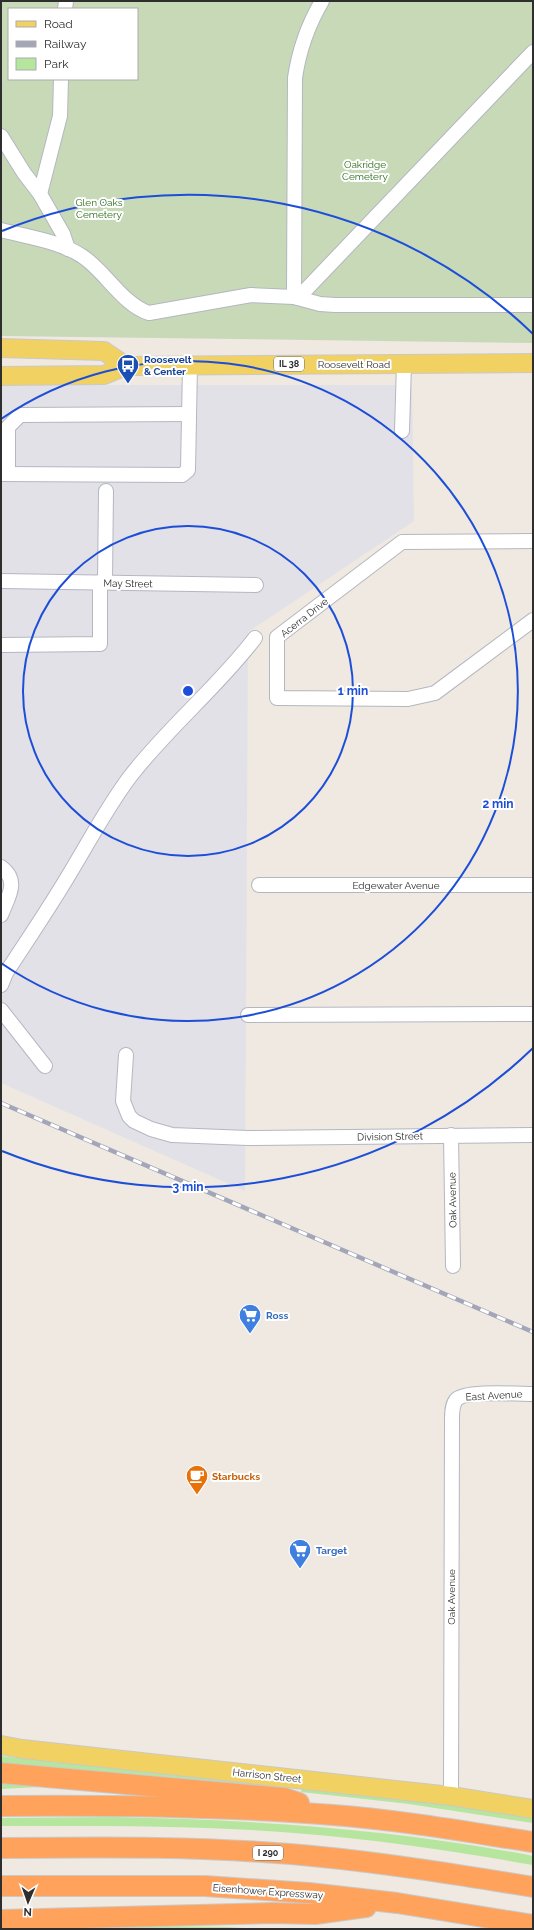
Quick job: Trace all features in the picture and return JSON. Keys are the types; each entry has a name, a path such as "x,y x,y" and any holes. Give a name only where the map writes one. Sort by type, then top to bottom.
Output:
{"highway":[{"path":"1,1772 284,1798 333,1815"},
{"path":"1,1806 107,1805 333,1815 427,1826 533,1842"},
{"name":"I 290","path":"1,1848 121,1847 216,1850 311,1856 396,1866 533,1887"},
{"name":"Eisenhower Expressway","path":"1,1886 204,1886 309,1893 397,1903 533,1925"},
{"path":"1,1920 272,1912 315,1914 397,1903"}],"main road":[{"path":"1,348 104,351 126,366"},
{"name":"Roosevelt Road","path":"1,376 104,375 126,366 533,363"},
{"name":"Harrison Street","path":"1,1745 22,1749 451,1796 533,1809"}],"street":[{"path":"296,297 295,78 297,62 305,34 322,1"},
{"path":"296,297 533,52"},
{"path":"40,194 60,116 61,80"},
{"path":"1,136 24,173 40,194 63,234 68,249"},
{"path":"1,230 68,249 82,256 136,307 149,313 239,296 296,297 320,304 335,306 533,305"},
{"path":"402,431 404,363"},
{"path":"189,414 20,415 8,427 5,474 182,475 188,470 190,365"},
{"path":"1,644 100,644 106,491"},
{"name":"Acerra Drive","path":"533,541 402,542 278,637 277,698 408,699 435,693 533,620"},
{"name":"May Street","path":"1,581 256,585"},
{"path":"1,985 6,973 72,869 99,823 129,778 163,739 237,663 256,638"},
{"path":"1,867 9,873 12,887 1,915"},
{"name":"Edgewater Avenue","path":"259,885 533,885"},
{"path":"1,1010 44,1066"},
{"path":"248,1015 533,1014"},
{"name":"Division Street","path":"126,1055 123,1101 128,1116 134,1121 151,1129 180,1136 248,1138 533,1135"},
{"name":"Oak Avenue","path":"451,1135 453,1266"},
{"name":"East Avenue","path":"456,1400 463,1396 473,1394 533,1394"},
{"name":"Oak Avenue","path":"451,1796 452,1426 453,1406 456,1400"}],"shaded area":[{"path":"1,385 412,385 414,521 248,632 245,1191 1,1083"}],"green space":[{"name":"Oakridge Cemetery","path":"1,1 533,1 533,343 1,336"},
{"path":"1,1756 288,1786 287,1791 167,1777 1,1764"},
{"path":"1,1783 39,1787 1,1789"},
{"path":"302,1787 360,1793 504,1813 533,1818 533,1823 409,1804 301,1792"},
{"path":"1,1818 167,1818 272,1824 377,1833 429,1839 533,1856 533,1865 414,1846 257,1830 184,1827 1,1826"},
{"path":"148,1926 261,1929 30,1929"}],"railway":[{"path":"1,1103 533,1332"}],"place":[{"name":"Roosevelt & Center","path":"128,384"},
{"name":"Ross","path":"250,1334"},
{"name":"Starbucks","path":"197,1496"},
{"name":"Target","path":"300,1570"}],"park label":[{"name":"Glen Oaks Cemetery","path":"99,208"}]}
